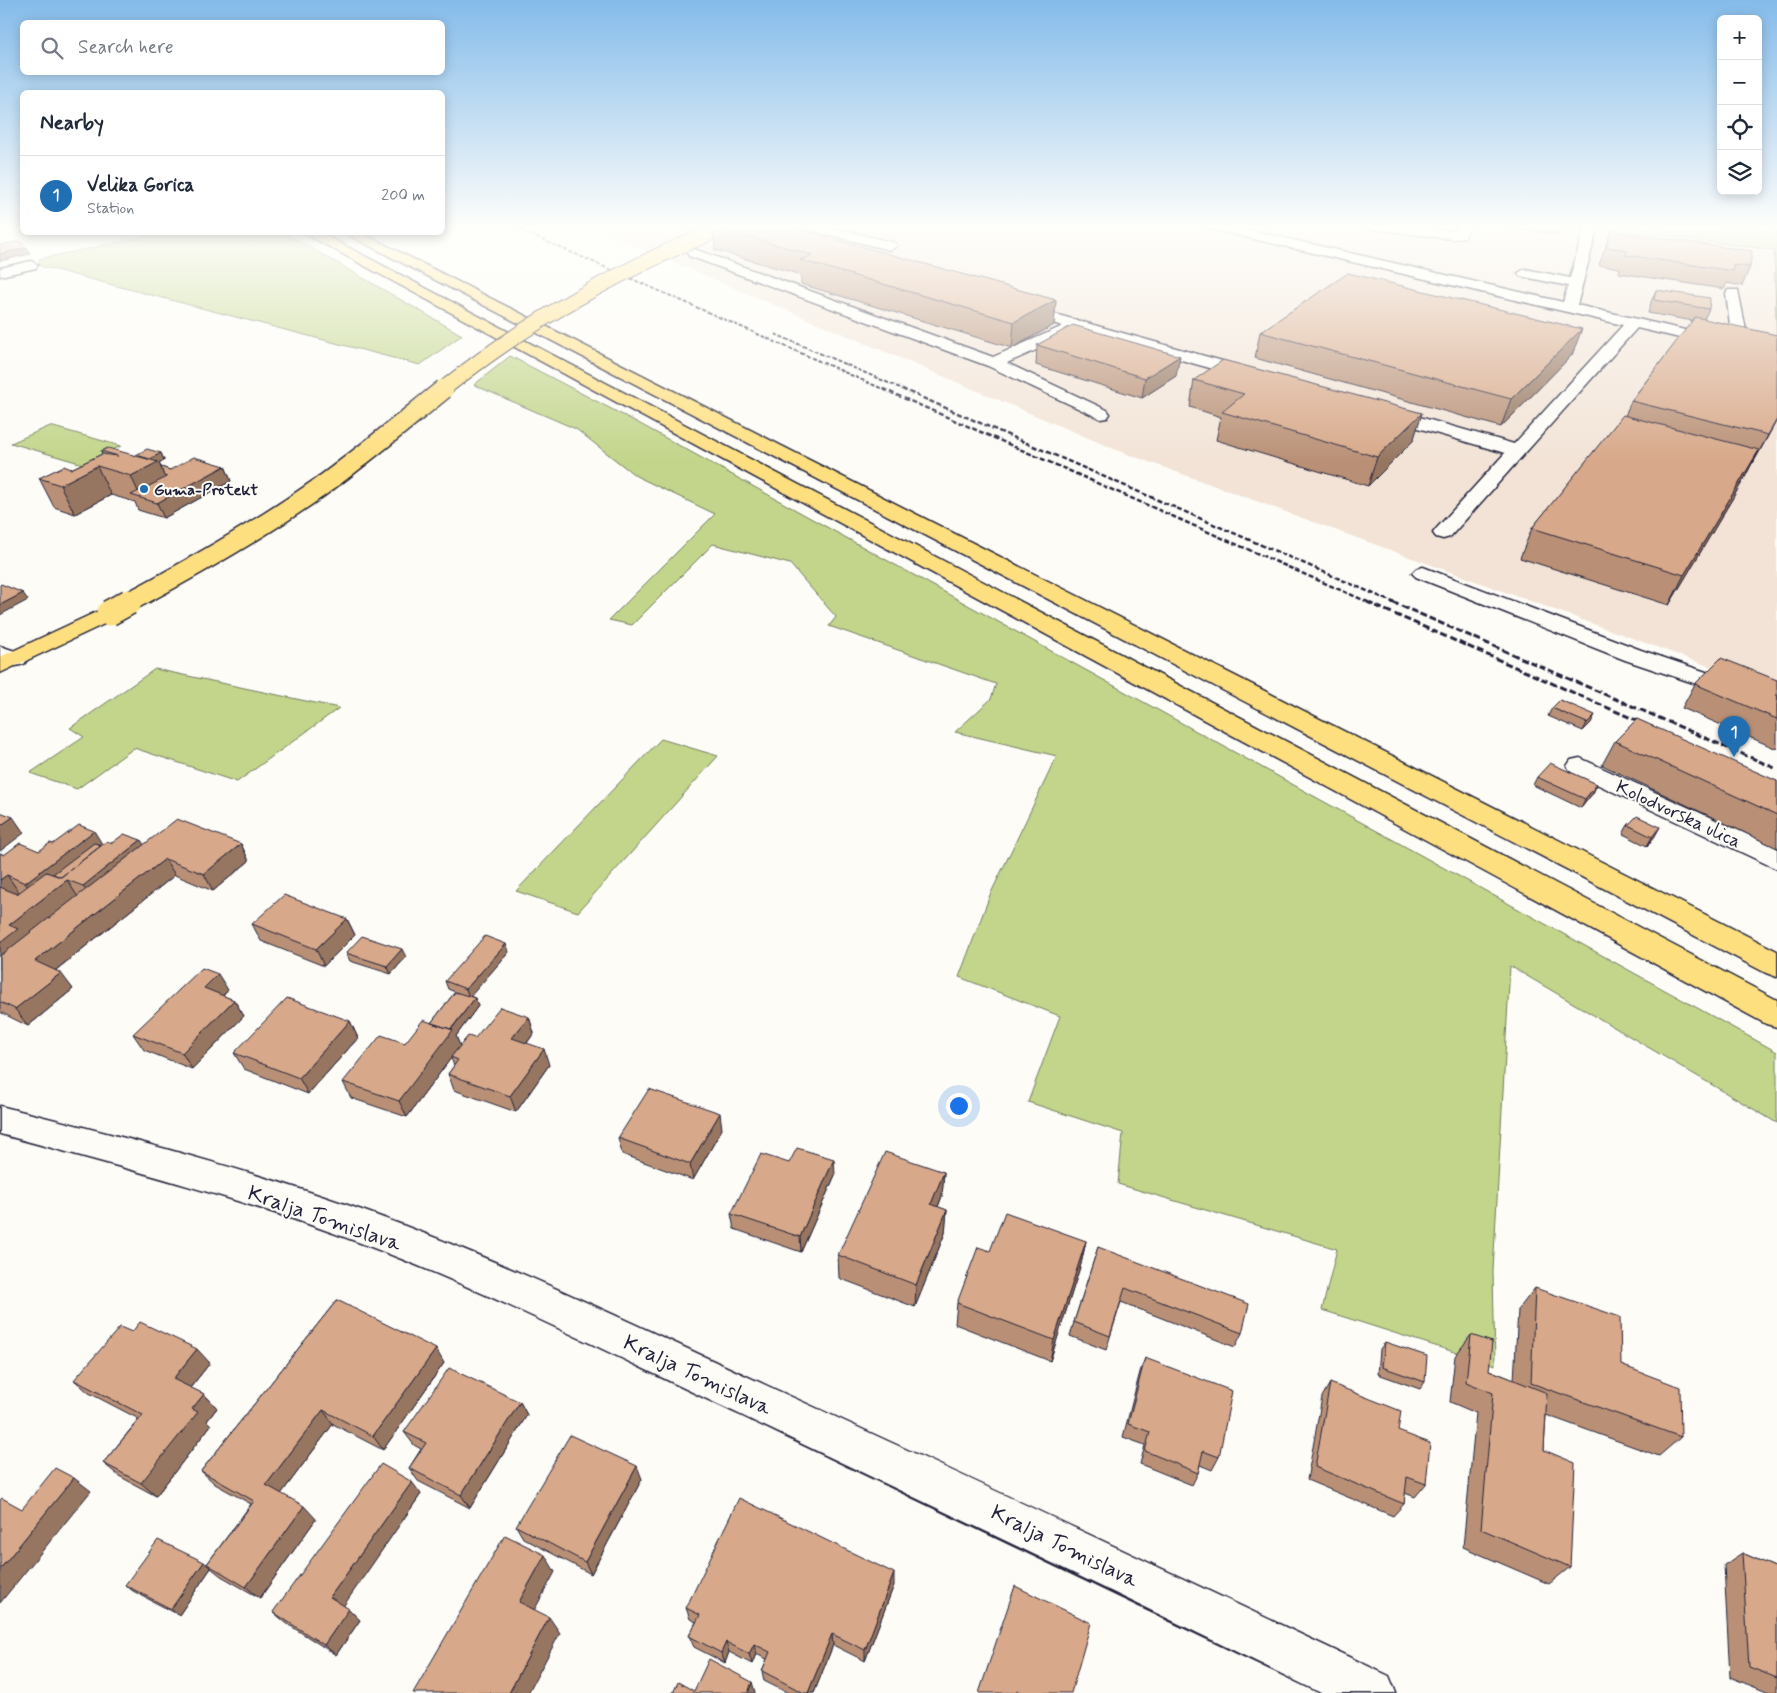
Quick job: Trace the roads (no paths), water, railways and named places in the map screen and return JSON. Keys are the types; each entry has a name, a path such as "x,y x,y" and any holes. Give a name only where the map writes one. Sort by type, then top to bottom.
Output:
{"main road":[{"path":"443,304 1777,1015"},
{"path":"489,304 1777,965"},
{"path":"5,660 109,613 195,566 288,510 365,454 474,365 546,315 565,304"}],"street":[{"path":"833,304 994,363 1101,414"},
{"path":"1002,304 1268,380"},
{"path":"1560,304 1777,356"},
{"path":"1735,304 1741,347"},
{"path":"1443,533 1634,322"},
{"path":"994,363 1077,326"},
{"path":"1364,407 1518,451"},
{"path":"1424,573 1633,655 1777,704"},
{"name":"Kolodvorska ulica","path":"1580,766 1777,859"},
{"name":"Kralja Tomislava","path":"0,1120 145,1158 309,1210 420,1250 578,1318 974,1502 1372,1693"}],"railway":[{"path":"689,304 885,390"},
{"path":"775,334 905,390"},
{"path":"883,389 1370,603"},
{"path":"902,389 1395,603"},
{"path":"1367,602 1647,725"},
{"path":"1392,602 1777,769"}],"place":[{"name":"Guma-Protekt","path":"144,489"},
{"name":"Velika Gorica","path":"1734,757"}]}
